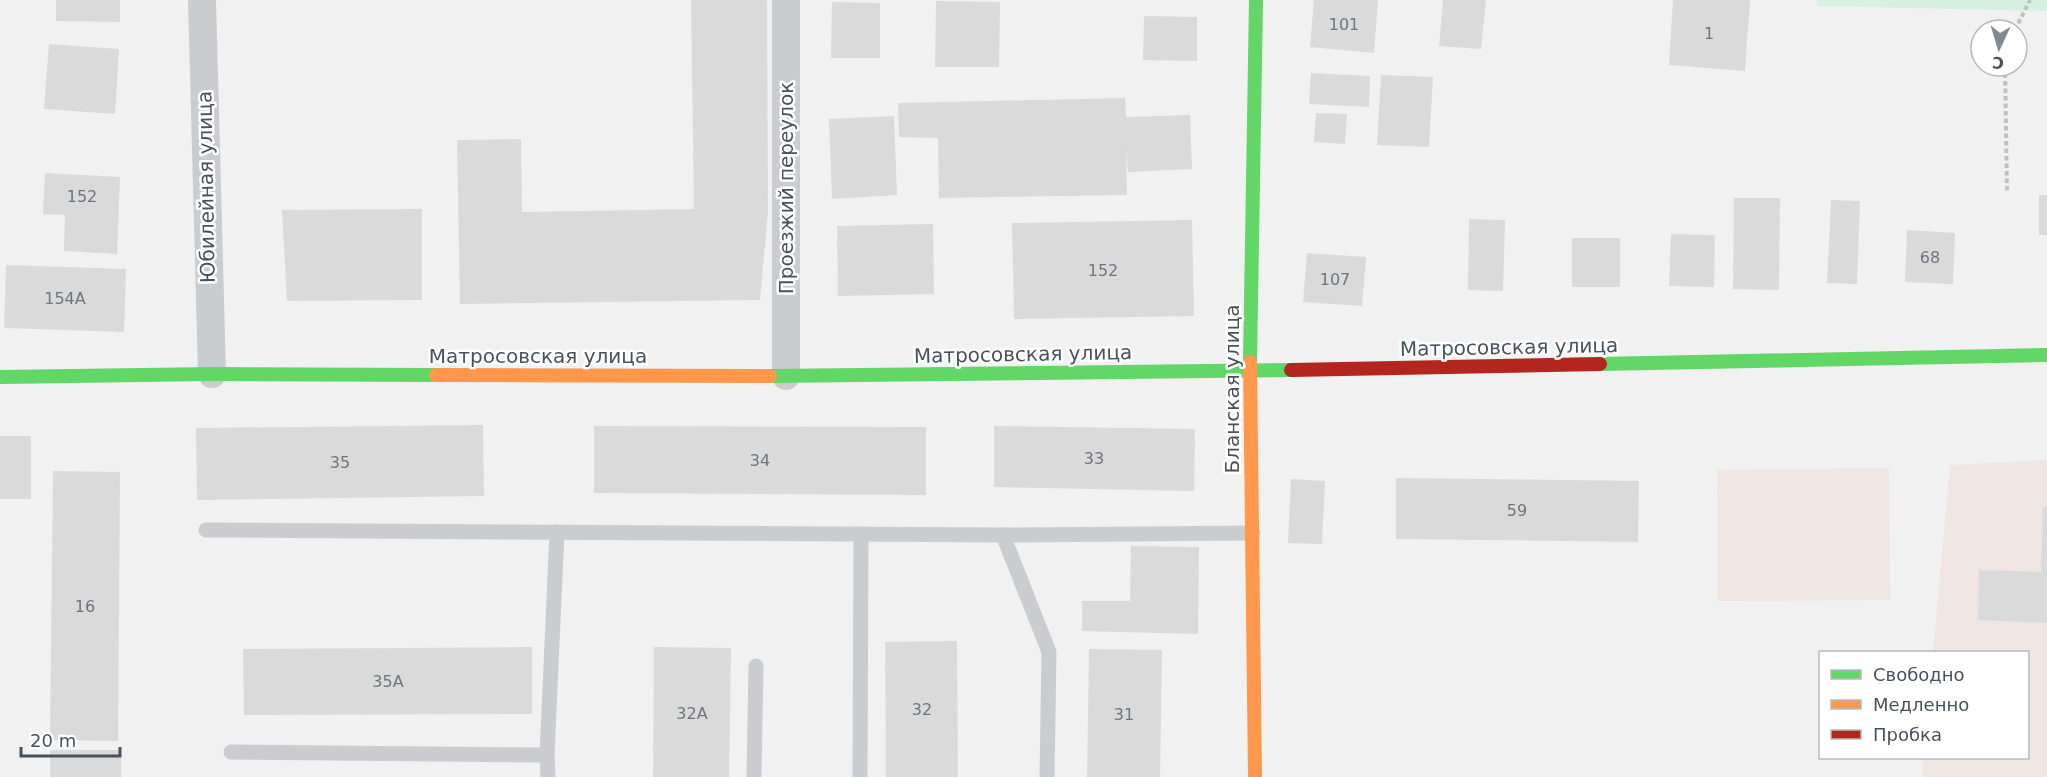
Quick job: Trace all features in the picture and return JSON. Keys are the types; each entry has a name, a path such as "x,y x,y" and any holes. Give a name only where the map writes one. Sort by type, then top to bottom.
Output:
{"main road":[{"name":"Бланская улица","path":"1255,777 1250,371 1256,0"},
{"name":"Матросовская улица","path":"0,377 212,374 786,376 1250,371 2047,355"}],"street":[{"name":"Юбилейная улица","path":"202,0 212,374"},
{"name":"Проезжий переулок","path":"786,0 786,376"}],"lane":[{"path":"206,530 1003,535 1253,533"},
{"path":"548,777 547,755 557,532"},
{"path":"860,777 861,534"},
{"path":"1003,535 1048,652 1047,777"},
{"path":"754,777 756,666"},
{"path":"231,752 547,755"}],"path":[{"path":"2021,18 2030,0"},
{"path":"2005,78 2007,192"}],"shaded area":[{"path":"2047,460 2047,777 1922,777 1923,759 2029,759 2029,651 1933,651 1950,465"},
{"path":"1889,468 1890,600 1718,601 1717,470"}],"green space":[{"path":"1817,0 2047,0 2047,11 1817,6"}],"building":[{"path":"56,0 120,0 120,22 56,21"},
{"path":"691,0 767,0 768,212 760,300 460,304 457,140 521,139 522,212 694,209"},
{"path":"1314,0 1378,0 1374,53 1310,47"},
{"path":"1443,0 1486,0 1481,49 1439,46"},
{"path":"1673,0 1750,0 1745,71 1669,65"},
{"path":"936,1 1000,2 999,67 935,67"},
{"path":"832,2 880,3 880,58 831,58"},
{"path":"1144,16 1197,17 1197,61 1143,60"},
{"path":"49,44 119,49 115,114 44,109"},
{"path":"1311,73 1370,76 1369,107 1309,104"},
{"path":"1381,75 1433,77 1429,147 1377,145"},
{"path":"1125,98 1126,117 1190,115 1192,169 1128,172 1126,147 1127,195 939,198 938,138 899,137 898,103"},
{"path":"1316,113 1347,114 1345,144 1314,142"},
{"path":"894,116 897,195 832,199 829,119"},
{"path":"45,173 120,177 117,254 64,251 65,215 43,214"},
{"path":"2039,195 2047,195 2047,235 2039,235"},
{"path":"1734,198 1780,198 1779,290 1733,289"},
{"path":"1831,200 1860,201 1857,284 1827,283"},
{"path":"422,209 422,300 287,301 282,210"},
{"path":"1469,219 1505,220 1503,291 1468,290"},
{"path":"1192,220 1194,316 1014,319 1012,223"},
{"path":"933,224 934,294 838,296 837,226"},
{"path":"1907,230 1955,233 1953,284 1905,282"},
{"path":"1671,234 1715,235 1714,287 1669,286"},
{"path":"1572,238 1620,238 1620,287 1572,287"},
{"path":"1307,253 1366,257 1362,306 1303,302"},
{"path":"6,265 126,269 124,332 4,328"},
{"path":"483,425 484,496 197,500 196,428"},
{"path":"594,426 926,427 926,495 594,493"},
{"path":"994,426 1195,429 1194,491 994,487"},
{"path":"0,436 31,436 31,499 0,499"},
{"path":"53,471 120,472 118,741 50,740"},
{"path":"1396,478 1639,481 1638,542 1396,539"},
{"path":"1291,479 1325,481 1322,544 1288,543"},
{"path":"2043,507 2047,507 2047,623 1978,620 1979,570 2041,572"},
{"path":"1131,546 1199,547 1198,634 1082,631 1082,601 1130,601"},
{"path":"957,641 958,777 886,777 885,642"},
{"path":"532,647 532,714 244,715 243,649"},
{"path":"654,647 731,648 729,777 653,777"},
{"path":"1089,649 1162,650 1160,777 1087,777"},
{"path":"50,750 121,750 121,777 50,777"}],"traffic: fast":[{"path":"1250,362 1256,0"},
{"path":"1600,364 2047,355"},
{"path":"770,376 1291,370"},
{"path":"0,377 212,374 436,375"}],"traffic: slow":[{"path":"1250,362 1255,777"},
{"path":"436,375 770,376"}],"traffic: jam":[{"path":"1291,370 1600,364"}]}
